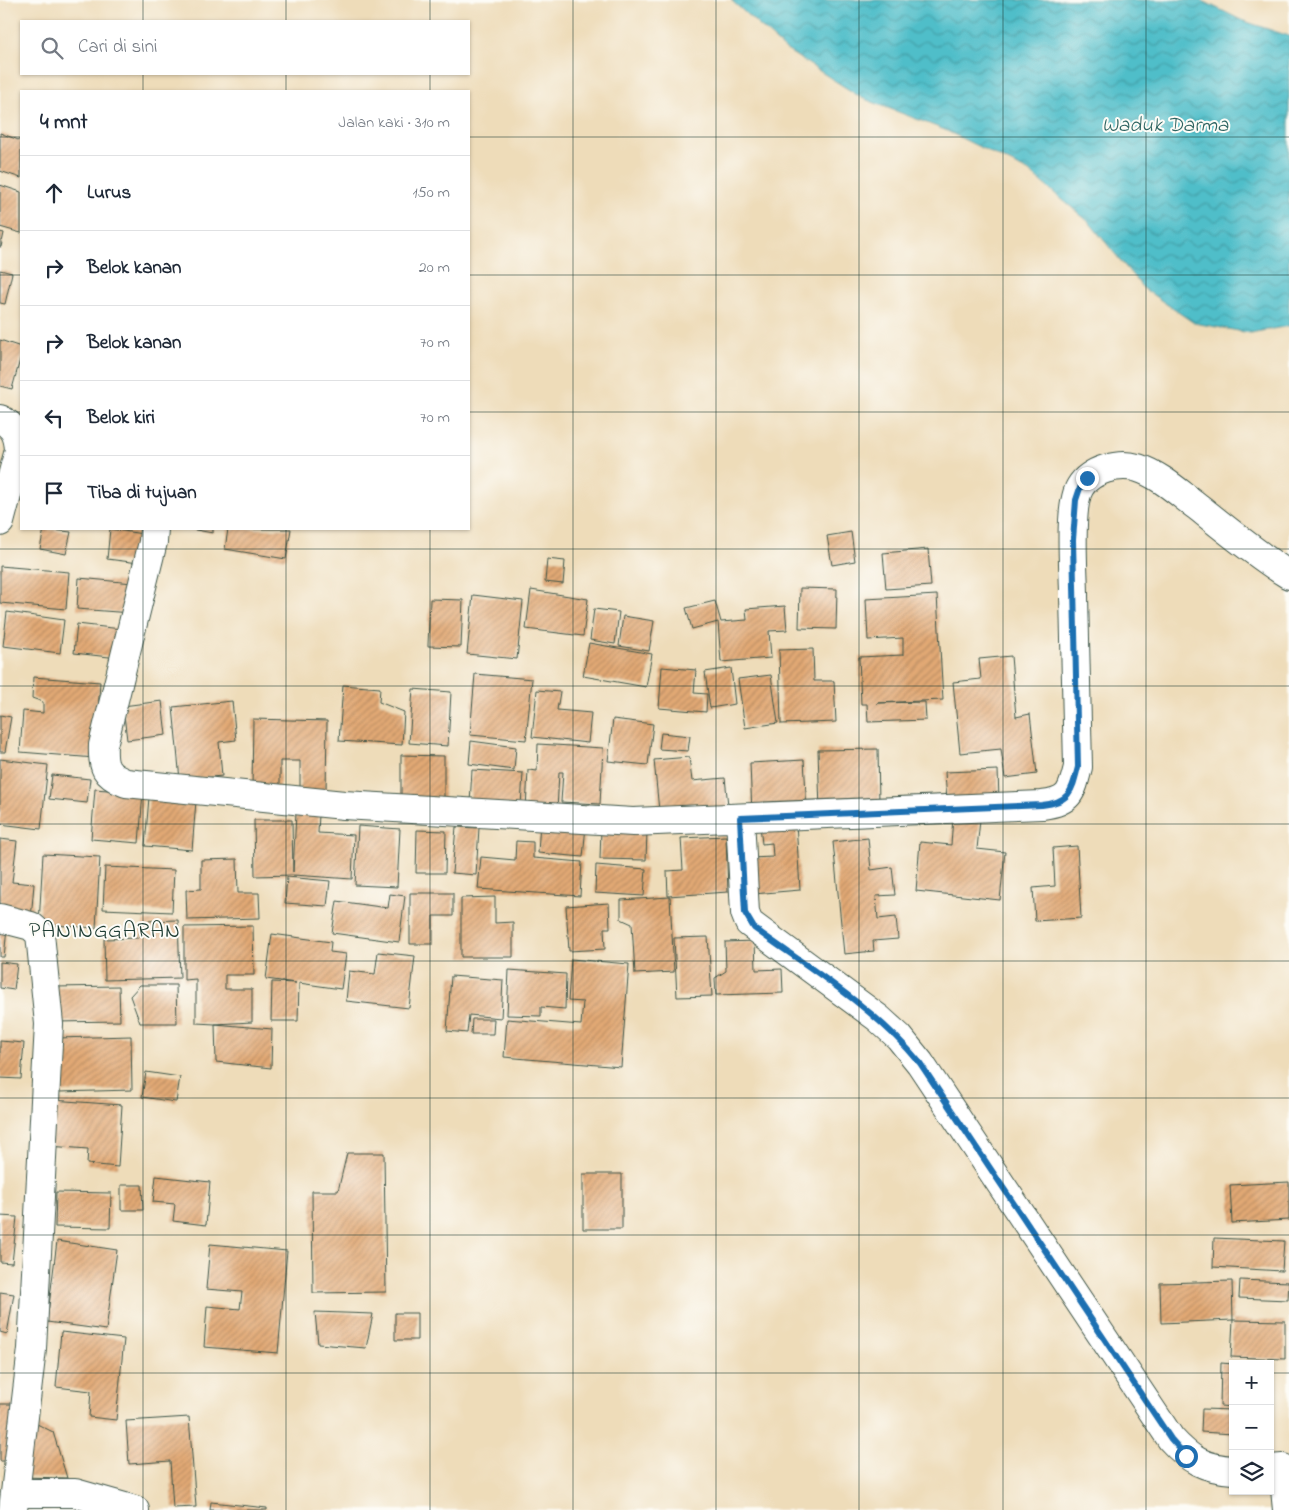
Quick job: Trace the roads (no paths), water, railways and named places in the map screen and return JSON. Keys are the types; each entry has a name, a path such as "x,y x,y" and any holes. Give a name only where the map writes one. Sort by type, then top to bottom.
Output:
{"street":[{"path":"0,419 11,424 18,438 19,450 17,478 0,522"},
{"path":"154,530 153,542 103,745 102,759 105,769 113,778 126,783 344,805 633,822 1042,805 1053,804 1068,796 1073,788 1078,767 1073,540 1076,500 1080,488 1087,478 1101,471 1127,466 1138,468 1162,479 1266,560 1289,575"},
{"path":"740,818 745,913 749,923 878,1018 899,1038 920,1063 1171,1439 1186,1456 1213,1469 1229,1470"},
{"path":"0,918 31,926 40,934 49,1024 32,1349 14,1502 75,1493 134,1510"},
{"path":"1274,1468 1283,1468 1287,1510"}],"water":[{"name":"Waduk Darma","path":"731,0 1201,0 1241,20 1289,36 1289,326 1250,333 1194,323 1143,288 1089,222 1028,171 945,130 862,98 785,49"}],"district":[{"name":"PANINGGARAN","path":"105,929"}]}
